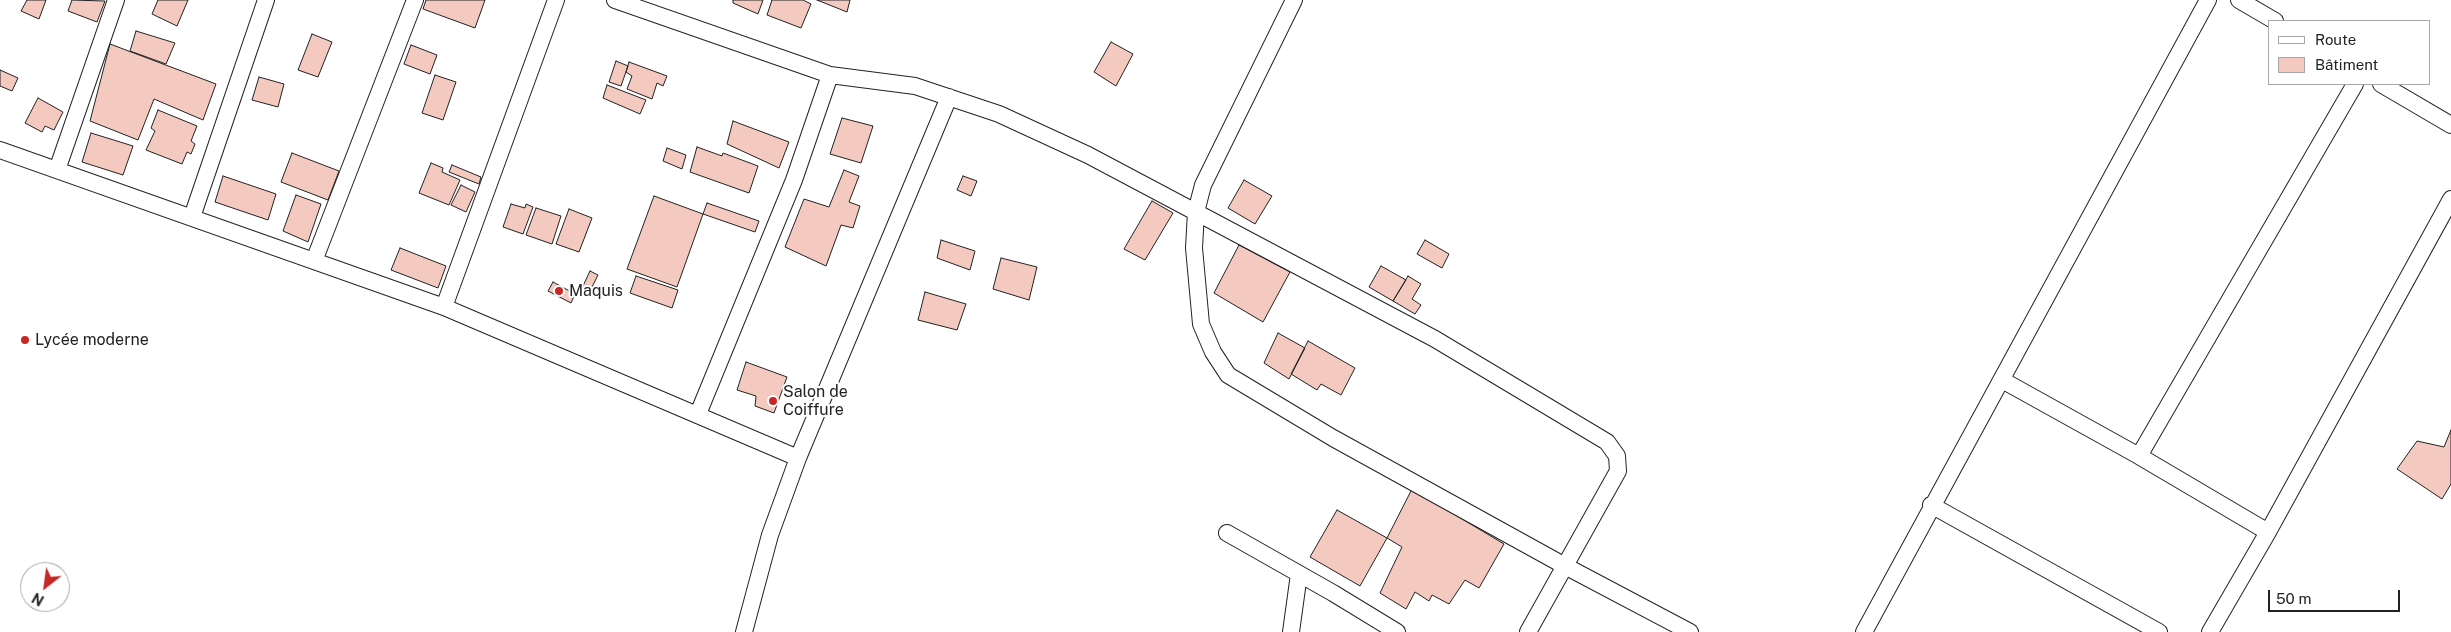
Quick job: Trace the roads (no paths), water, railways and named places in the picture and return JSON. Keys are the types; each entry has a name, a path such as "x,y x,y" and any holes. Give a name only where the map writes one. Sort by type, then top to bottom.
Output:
{"street":[{"path":"57,170 116,0"},
{"path":"192,217 266,0"},
{"path":"314,261 415,0"},
{"path":"444,307 556,0"},
{"path":"615,0 830,75 915,86 999,114 1088,156 1435,339 1608,442 1617,456 1618,471 1528,632"},
{"path":"1294,0 1203,185 1196,212 1194,248 1201,324 1213,352 1228,375 1333,438 1565,566 1690,632"},
{"path":"1864,632 1931,505 2002,380 2208,0"},
{"path":"2239,0 2273,20"},
{"path":"698,414 794,180 830,75"},
{"path":"2139,456 2213,325 2354,85"},
{"path":"2383,85 2451,125"},
{"path":"744,632 770,534 798,458 950,97"},
{"path":"0,150 444,307 798,458"},
{"path":"2210,632 2268,532 2451,199"},
{"path":"2002,380 2139,456 2268,532"},
{"path":"1931,505 2159,632"},
{"path":"1226,534 1299,574 1397,632"},
{"path":"1291,632 1299,574"}],"place":[{"name":"Maquis","path":"559,291"},
{"name":"Lycée moderne","path":"25,340"},
{"name":"Salon de Coiffure","path":"773,401"}]}
